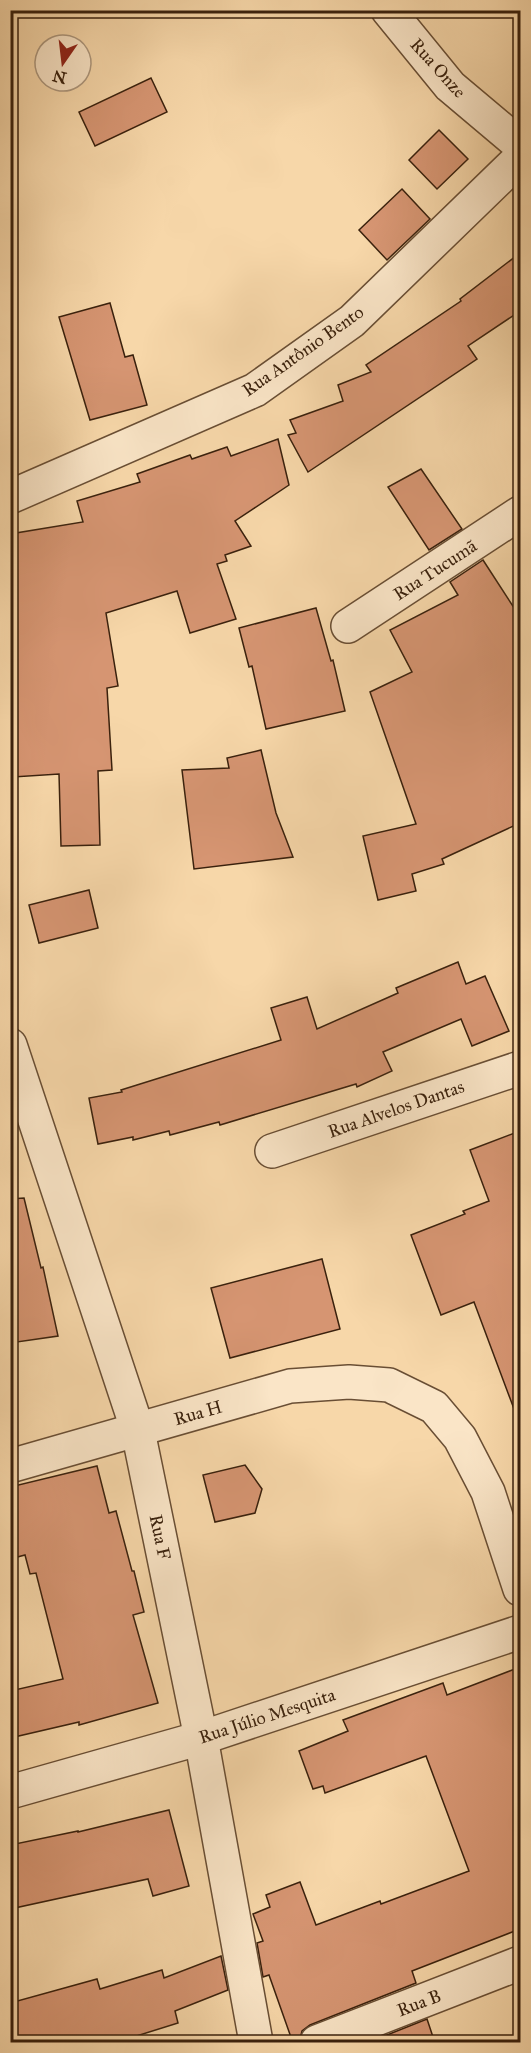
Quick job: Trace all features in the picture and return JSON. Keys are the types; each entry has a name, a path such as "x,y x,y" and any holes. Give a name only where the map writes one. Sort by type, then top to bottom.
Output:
{"street":[{"name":"Rua Onze","path":"388,10 450,86 520,145"},
{"name":"Rua Antônio Bento","path":"10,497 255,390 352,321 520,158"},
{"name":"Rua Tucumã","path":"348,626 520,513"},
{"name":"Rua F","path":"10,1045 138,1431 201,1738 256,2043"},
{"name":"Rua Alvelos Dantas","path":"272,1151 520,1068"},
{"name":"Rua H","path":"10,1466 290,1386 349,1382 388,1385 434,1407 460,1438 488,1492 520,1589"},
{"name":"Rua Júlio Mesquita","path":"10,1792 201,1738 520,1632"},
{"name":"Rua B","path":"318,2043 520,1963"}],"building":[{"path":"151,78 167,112 95,146 79,112"},
{"path":"439,130 468,159 437,189 409,160"},
{"path":"402,189 430,219 387,260 359,230"},
{"path":"520,253 520,311 468,346 477,359 308,472 288,435 296,433 290,420 343,401 338,385 371,372 366,365 461,301 460,299"},
{"path":"110,303 125,357 133,355 147,405 90,420 59,317"},
{"path":"278,439 289,485 235,521 251,546 225,555 227,561 217,564 236,619 190,633 177,591 106,613 118,686 107,688 112,770 98,771 100,845 61,846 59,774 13,777 10,728 10,534 83,522 77,501 140,482 137,474 190,455 192,459 227,447 231,456"},
{"path":"421,469 462,529 429,550 388,487"},
{"path":"483,560 520,617 520,823 442,859 444,864 412,874 416,891 378,900 363,836 416,824 370,692 412,672 390,630 458,595 450,582"},
{"path":"316,608 331,661 333,660 345,711 266,729 252,666 249,667 239,628"},
{"path":"261,750 276,813 293,857 194,869 182,770 229,768 227,758"},
{"path":"89,890 98,928 39,943 29,905"},
{"path":"458,962 466,984 485,976 509,1031 472,1046 461,1019 383,1052 392,1071 357,1087 356,1084 220,1125 219,1122 170,1135 169,1131 133,1140 133,1137 98,1144 89,1098 122,1092 121,1090 281,1040 271,1008 307,997 317,1029 398,993 396,988"},
{"path":"520,1131 520,1417 517,1417 474,1302 441,1315 411,1235 465,1214 463,1211 489,1201 470,1150"},
{"path":"24,1198 41,1268 43,1267 58,1336 10,1343 10,1199"},
{"path":"322,1259 340,1329 230,1358 211,1288"},
{"path":"245,1465 262,1489 255,1513 215,1522 203,1475"},
{"path":"97,1466 109,1513 116,1511 132,1571 134,1571 144,1612 133,1615 158,1703 79,1725 79,1722 10,1738 10,1691 63,1679 36,1573 30,1574 25,1555 10,1559 10,1487"},
{"path":"520,1667 520,1929 412,1971 416,1983 310,2025 302,2031 299,2043 293,2043 269,1975 263,1977 257,1943 263,1941 253,1914 270,1907 266,1895 300,1882 316,1925 380,1901 381,1904 469,1871 426,1756 325,1793 323,1786 313,1789 299,1751 348,1731 343,1720 443,1683 447,1695"},
{"path":"169,1810 189,1886 153,1896 148,1879 10,1909 10,1845 78,1832"},
{"path":"221,1956 228,1990 175,2011 178,2023 114,2043 10,2043 10,2003 97,1979 100,1989 162,1970 164,1978"},
{"path":"427,2019 435,2043 367,2043"}]}
